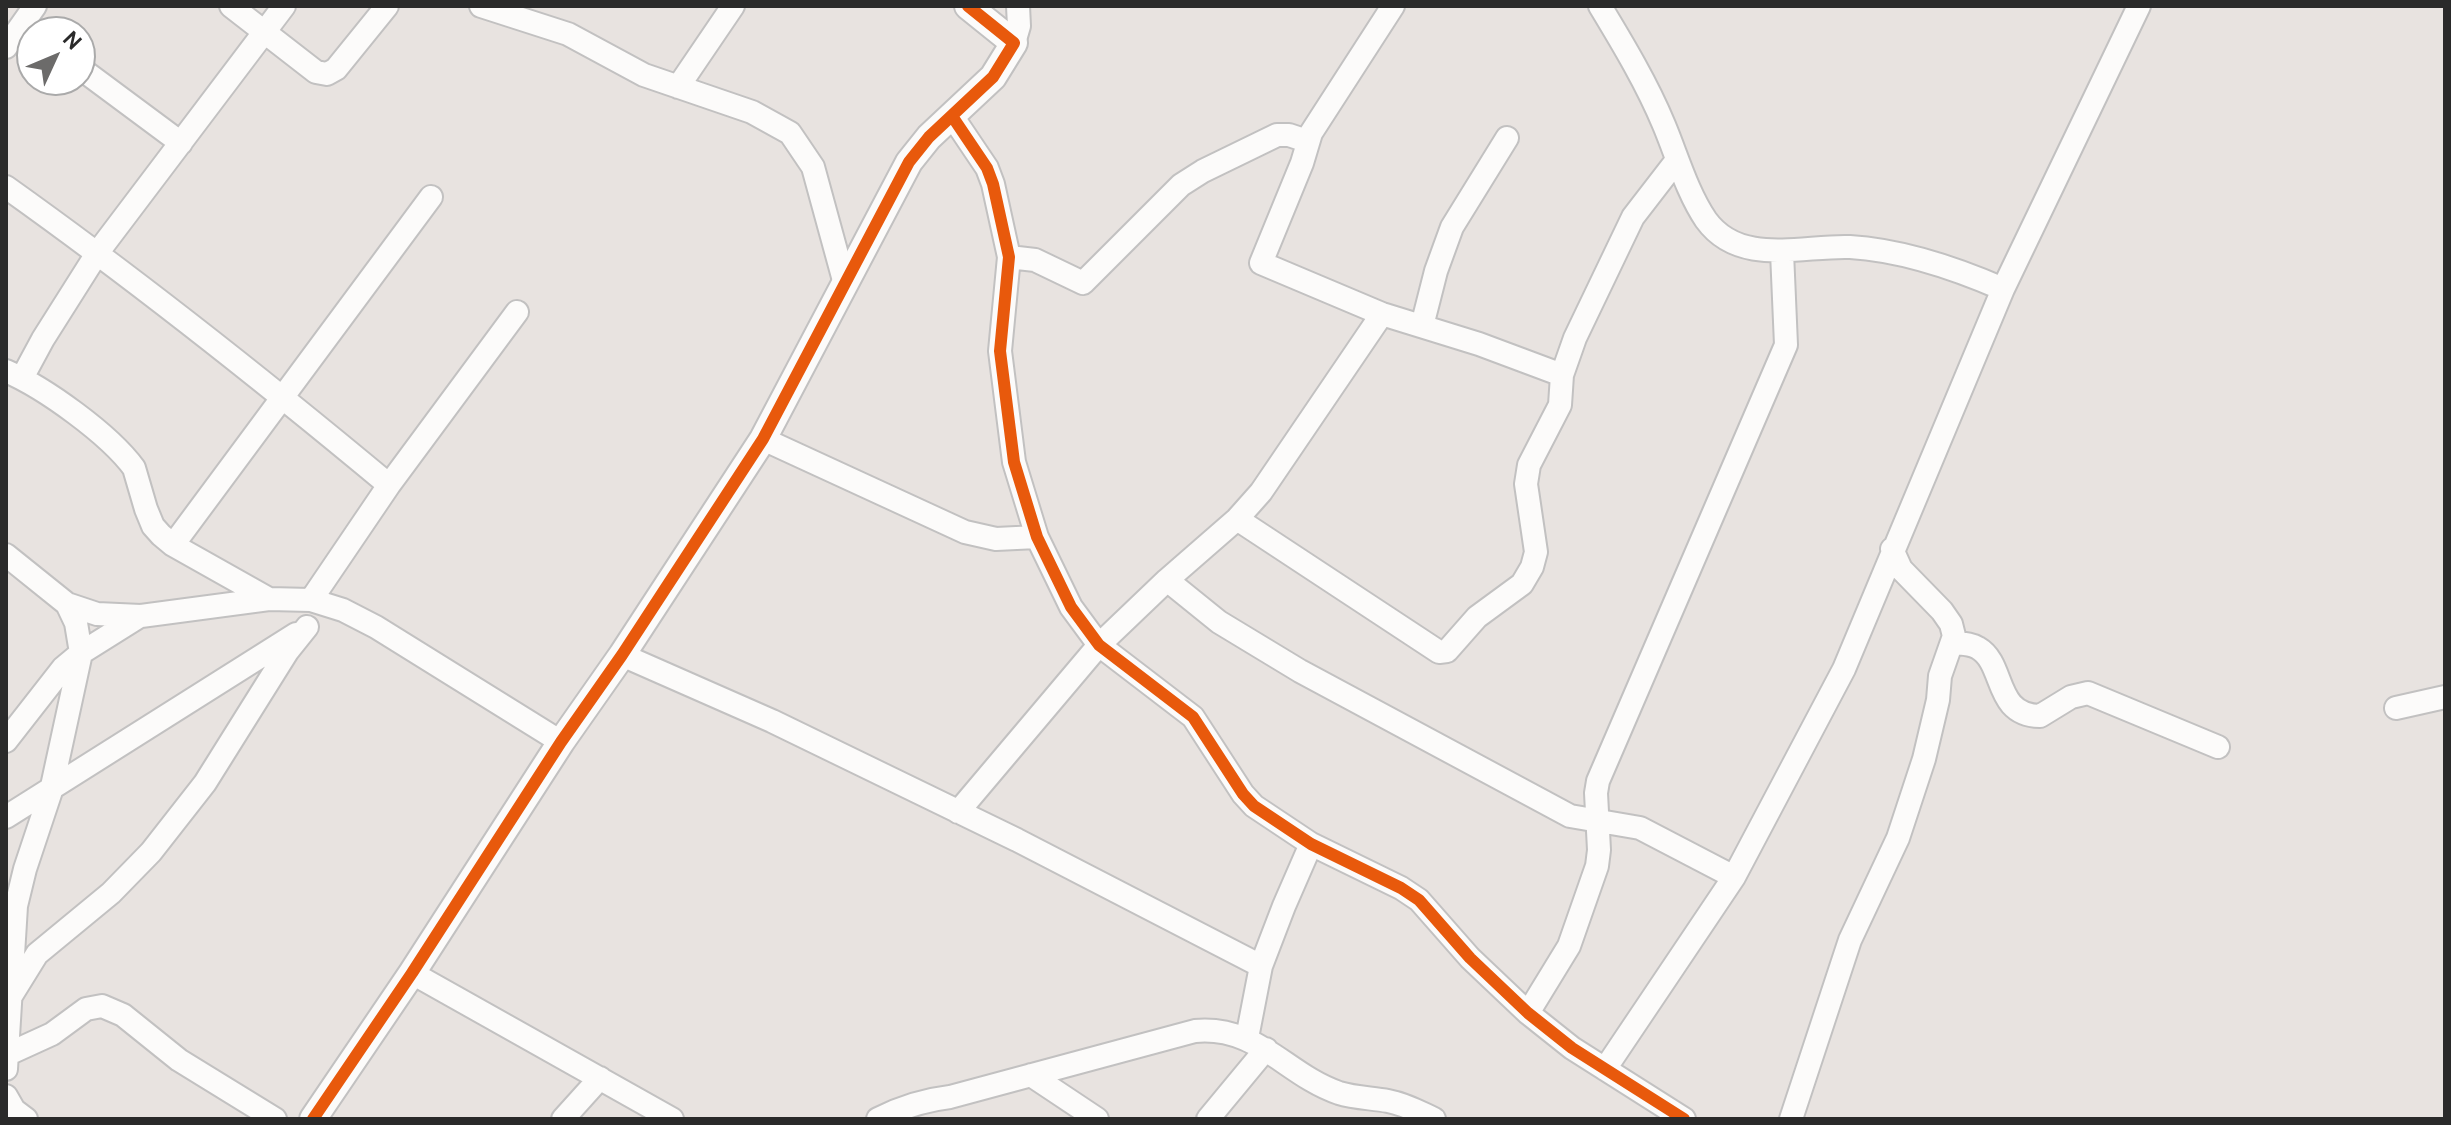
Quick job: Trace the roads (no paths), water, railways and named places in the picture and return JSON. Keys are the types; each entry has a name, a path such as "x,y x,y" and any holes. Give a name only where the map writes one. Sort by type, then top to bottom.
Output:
{"street":[{"path":"231,6 316,72 327,74 336,69 387,6"},
{"path":"269,599 173,545 153,526 129,461 103,435 14,375 43,339 98,252 284,6"},
{"path":"481,6 568,34 644,75 752,112 790,133 813,167 845,284"},
{"path":"678,87 733,6"},
{"path":"969,6 1014,43"},
{"path":"313,1119 763,439 909,162 918,149 993,77 1014,43 1019,26 1018,6"},
{"path":"1393,6 1307,141 1302,163 1261,263 1382,314 1479,344 1562,375"},
{"path":"1600,6 1663,122 1677,160 1705,218 1724,237 1742,245 1782,252 1850,247 1918,259 2003,289"},
{"path":"1605,1069 1734,877 1844,669 2003,289 2139,6"},
{"path":"96,80 181,143"},
{"path":"952,116 987,168 993,184 1009,257 1000,351 1014,462 1037,537 1071,607 1099,645 1186,710 1202,728 1248,801 1311,844 1419,900 1470,958 1528,1013 1572,1048 1684,1119"},
{"path":"1009,257 1035,260 1083,283 1169,196 1203,171 1277,135 1307,141"},
{"path":"1422,326 1436,271 1452,227 1507,138"},
{"path":"1237,519 1439,652 1447,651 1477,617 1522,584 1532,567 1536,552 1527,475 1560,405 1562,375 1575,338 1633,217 1677,160"},
{"path":"6,187 98,252 283,397 389,485"},
{"path":"173,545 431,197"},
{"path":"1528,1013 1569,946 1597,866 1598,781 1786,345 1782,252"},
{"path":"311,600 389,485 517,312"},
{"path":"958,812 1099,645 1237,519 1283,462 1382,314"},
{"path":"763,439 965,532 996,539 1037,537"},
{"path":"1791,1119 1850,940 1898,838 1924,759 1938,700 1940,676 1953,643 1951,624 1907,577 1892,549"},
{"path":"6,555 67,604 97,614 141,616 269,599 311,600 343,610 376,627 561,742"},
{"path":"1167,580 1219,622 1341,694 1570,816 1640,828 1734,877"},
{"path":"7,1059 16,906 51,791 81,653 76,623 67,604"},
{"path":"6,817 307,627 343,610"},
{"path":"6,740 63,668 81,653 141,616"},
{"path":"11,996 37,954 111,893 177,821 205,783 287,652 307,627"},
{"path":"1953,643 1970,644 1982,649 2008,701 2021,712 2040,716 2071,697 2088,693 2218,747"},
{"path":"622,655 772,721 1261,966"},
{"path":"2396,708 2445,697"},
{"path":"1208,1119 1256,1044 1261,966 1311,844"},
{"path":"412,973 672,1119"},
{"path":"7,1059 52,1034 86,1009 102,1006 123,1015 198,1073 275,1119"},
{"path":"878,1119 927,1099 950,1097 1195,1031 1213,1029 1256,1044 1339,1093 1410,1107 1434,1119"},
{"path":"1031,1075 1097,1119"},
{"path":"563,1119 600,1078"},
{"path":"6,1096 14,1110 26,1119"}]}
